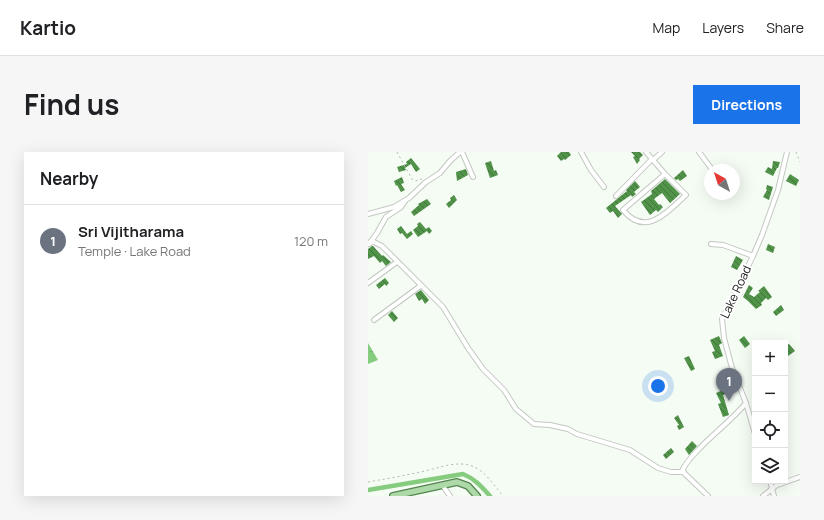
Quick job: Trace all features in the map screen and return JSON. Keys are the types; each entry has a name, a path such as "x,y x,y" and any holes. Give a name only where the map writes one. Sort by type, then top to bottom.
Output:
{"main road":[{"path":"393,496 457,482 468,486 477,496"}],"street":[{"path":"368,214 394,207 405,201 426,182 440,173 450,161 461,152 473,177"},
{"path":"581,152 591,170 604,187"},
{"path":"646,152 686,195 660,218 653,221 642,222 633,220 623,210 665,174"},
{"path":"616,196 662,152"},
{"path":"699,152 708,164"},
{"name":"Lake Road","path":"752,424 746,403 732,368 724,338 722,319 753,256 778,190 787,152"},
{"path":"368,244 386,217 401,207 405,201"},
{"path":"368,244 374,242 379,244 443,307 468,348 483,369 504,390 516,409 534,424 550,424 568,429 577,434 630,450 658,468 671,472 684,472"},
{"path":"711,244 723,244 753,256"},
{"path":"368,283 397,262"},
{"path":"374,320 419,288 420,285"},
{"path":"708,496 682,471 685,463 737,414 746,403"},
{"path":"763,496 777,485 800,477"},
{"path":"771,484 774,496"},
{"path":"443,486 450,496"}],"path":[{"path":"397,152 412,179 415,181 423,179 426,182"},
{"path":"796,152 800,162"},
{"path":"368,482 451,465 463,464 484,474 503,496"}],"water":[{"path":"368,343 378,360 368,364"}],"building":[{"path":"561,152 569,152 571,155 565,160 564,159 561,161 557,156"},
{"path":"631,152 640,152 643,155 637,164 633,157 635,156"},
{"path":"411,158 420,169 416,172 411,164 405,168 406,170 399,172 397,167 407,164 406,162"},
{"path":"491,161 494,171 496,170 498,175 490,178 485,163"},
{"path":"773,161 780,162 773,176 765,172 768,167 772,169"},
{"path":"466,169 468,175 457,181 456,172"},
{"path":"683,170 687,176 680,181 678,179 676,180 674,178"},
{"path":"790,174 799,180 796,186 786,181"},
{"path":"402,177 404,183 401,184 405,190 401,192 394,181"},
{"path":"665,179 680,194 670,203 662,193 654,199 663,207 658,212 656,210 650,215 641,202 652,194 651,191"},
{"path":"635,181 640,187 634,192 636,194 632,197 631,195 615,206 622,214 618,218 613,211 610,213 606,208 627,191 626,190"},
{"path":"767,185 773,187 769,200 763,197 767,190"},
{"path":"454,195 457,200 449,208 446,204"},
{"path":"427,199 431,204 414,216 411,212 419,205 418,204"},
{"path":"420,222 426,229 429,227 432,231 429,234 427,231 418,237 413,230"},
{"path":"401,226 407,234 411,231 413,234 407,239 402,233 400,234 397,229"},
{"path":"768,244 775,247 773,253 766,250"},
{"path":"372,246 382,256 383,255 391,262 386,266 382,261 380,263 374,256 368,259 368,249"},
{"path":"736,256 743,260 737,270 731,267"},
{"path":"385,278 389,283 386,286 385,284 379,289 376,285"},
{"path":"749,285 753,288 749,294 754,297 764,286 772,297 768,300 766,298 761,303 762,305 756,309 743,297"},
{"path":"421,290 429,300 425,304 422,299 419,301 415,294"},
{"path":"781,305 784,310 776,316 773,312"},
{"path":"392,311 398,318 394,322 388,315"},
{"path":"719,336 722,343 719,345 723,356 715,359 712,352 715,351 710,340"},
{"path":"744,336 750,344 745,348 739,340"},
{"path":"788,344 795,351 788,356"},
{"path":"689,356 695,369 691,371 684,358"},
{"path":"728,378 733,390 723,395 729,415 723,417 718,404 721,403 716,393 725,388 722,381"},
{"path":"678,415 684,427 679,430 677,426 679,425 674,418"},
{"path":"692,441 697,446 689,455 685,449"},
{"path":"671,448 674,452 666,459 663,455"}],"waterway":[{"path":"368,490 463,474 481,486 490,496"}],"place":[{"name":"Sri Vijitharama","path":"729,401"}]}
